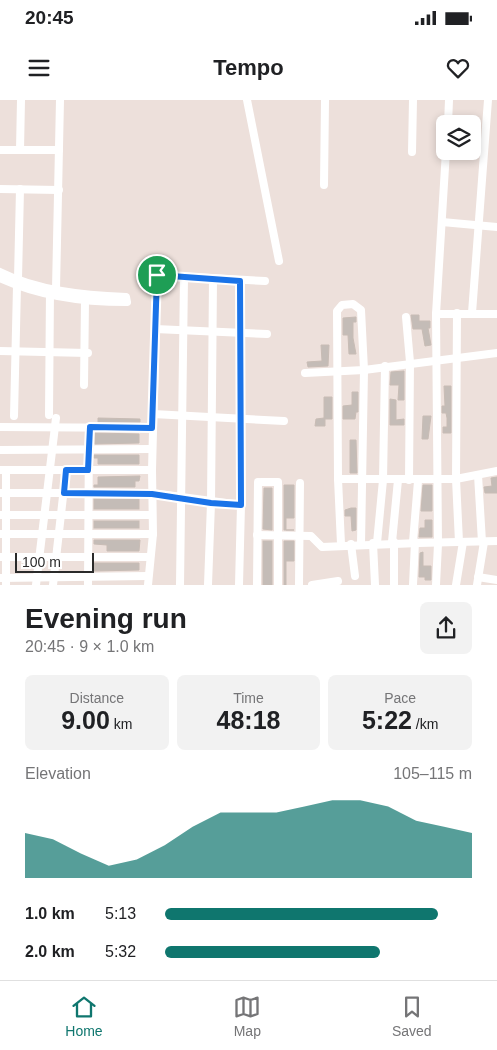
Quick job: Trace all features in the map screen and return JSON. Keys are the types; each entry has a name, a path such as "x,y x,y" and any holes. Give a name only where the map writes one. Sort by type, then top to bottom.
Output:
{"street":[{"path":"20,150 21,100"},
{"path":"36,582 55,427 50,352 59,190 60,100"},
{"path":"247,100 279,261"},
{"path":"324,100 324,185"},
{"path":"412,100 412,152"},
{"path":"448,115 449,100"},
{"path":"472,313 488,100"},
{"path":"0,150 59,150"},
{"path":"436,585 438,544 436,314 445,160"},
{"path":"0,189 59,190"},
{"path":"14,416 20,189"},
{"path":"442,222 497,227"},
{"path":"0,272 18,282"},
{"path":"148,585 153,534 152,428 157,275 265,281"},
{"path":"180,585 183,499 184,277"},
{"path":"0,278 85,300 126,302 126,297 52,290"},
{"path":"208,585 211,503 213,279"},
{"path":"239,585 241,505 240,281"},
{"path":"84,385 86,353 85,300"},
{"path":"338,545 337,311 342,305 353,304 361,310 364,370 361,544"},
{"path":"456,585 461,542 456,479 458,313"},
{"path":"436,314 497,314"},
{"path":"406,317 410,362 414,542 413,585"},
{"path":"155,330 267,334"},
{"path":"0,351 86,353"},
{"path":"305,373 364,370 410,362 497,353"},
{"path":"375,585 375,543 383,480 386,366"},
{"path":"153,414 284,421"},
{"path":"0,427 152,428"},
{"path":"88,582 87,493 90,427"},
{"path":"0,450 152,449"},
{"path":"148,576 88,582 4,581 3,470 152,470"},
{"path":"53,582 66,470"},
{"path":"338,479 456,479 497,471"},
{"path":"478,475 483,542 477,581 497,580"},
{"path":"394,585 393,542 398,480"},
{"path":"257,585 259,482 278,482 278,585"},
{"path":"299,585 300,483"},
{"path":"3,493 152,494 211,503 241,505"},
{"path":"3,515 152,515"},
{"path":"3,534 153,534"},
{"path":"258,535 311,536 322,547 393,542 438,544 497,542"},
{"path":"351,544 355,576"},
{"path":"3,557 150,557"},
{"path":"312,585 327,584 338,580"}],"building":[{"path":"411,315 419,315 419,321 430,321 430,328 428,328 431,345 425,346 422,329 413,329"},
{"path":"356,317 356,322 353,322 353,338 356,354 349,354 348,335 343,335 343,318"},
{"path":"321,345 329,345 328,366 308,367 307,362 322,361"},
{"path":"404,371 404,400 398,400 399,385 390,385 391,372"},
{"path":"444,386 451,386 451,433 443,433 443,427 447,427 446,413 442,413 442,406 445,406"},
{"path":"352,392 358,392 358,412 356,412 355,419 343,419 343,406 352,405"},
{"path":"324,397 332,397 332,419 325,419 325,426 315,426 316,419 324,418"},
{"path":"390,399 396,400 396,420 404,419 404,425 390,425"},
{"path":"423,416 431,416 428,439 422,439"},
{"path":"98,418 140,419 140,422 98,422"},
{"path":"95,433 139,434 139,443 95,444"},
{"path":"350,440 356,440 357,473 350,473"},
{"path":"94,455 139,455 139,464 98,464 98,458 94,458"},
{"path":"140,476 139,481 135,481 135,487 94,487 94,485 98,485 98,477"},
{"path":"497,477 497,493 485,493 484,487 492,486 491,478"},
{"path":"284,485 294,485 294,518 286,518 286,530 284,530"},
{"path":"423,485 432,485 432,511 421,511"},
{"path":"264,488 272,488 272,530 263,529"},
{"path":"94,499 139,499 139,509 94,509"},
{"path":"356,508 356,530 352,531 351,516 345,516 345,510"},
{"path":"425,520 432,520 432,537 419,537 420,528 425,528"},
{"path":"94,521 139,521 139,528 94,528"},
{"path":"94,540 140,540 139,551 107,551 107,545 94,544"},
{"path":"263,541 272,541 272,585 263,585"},
{"path":"284,541 294,541 294,561 286,561 286,585 284,585"},
{"path":"423,552 423,566 431,566 431,580 419,577 420,553"},
{"path":"94,563 139,563 139,570 94,571"}],"route":[{"path":"157,275 240,281 241,505 211,503 152,494 64,493 66,470 88,470 90,427 152,428 157,275"}]}
